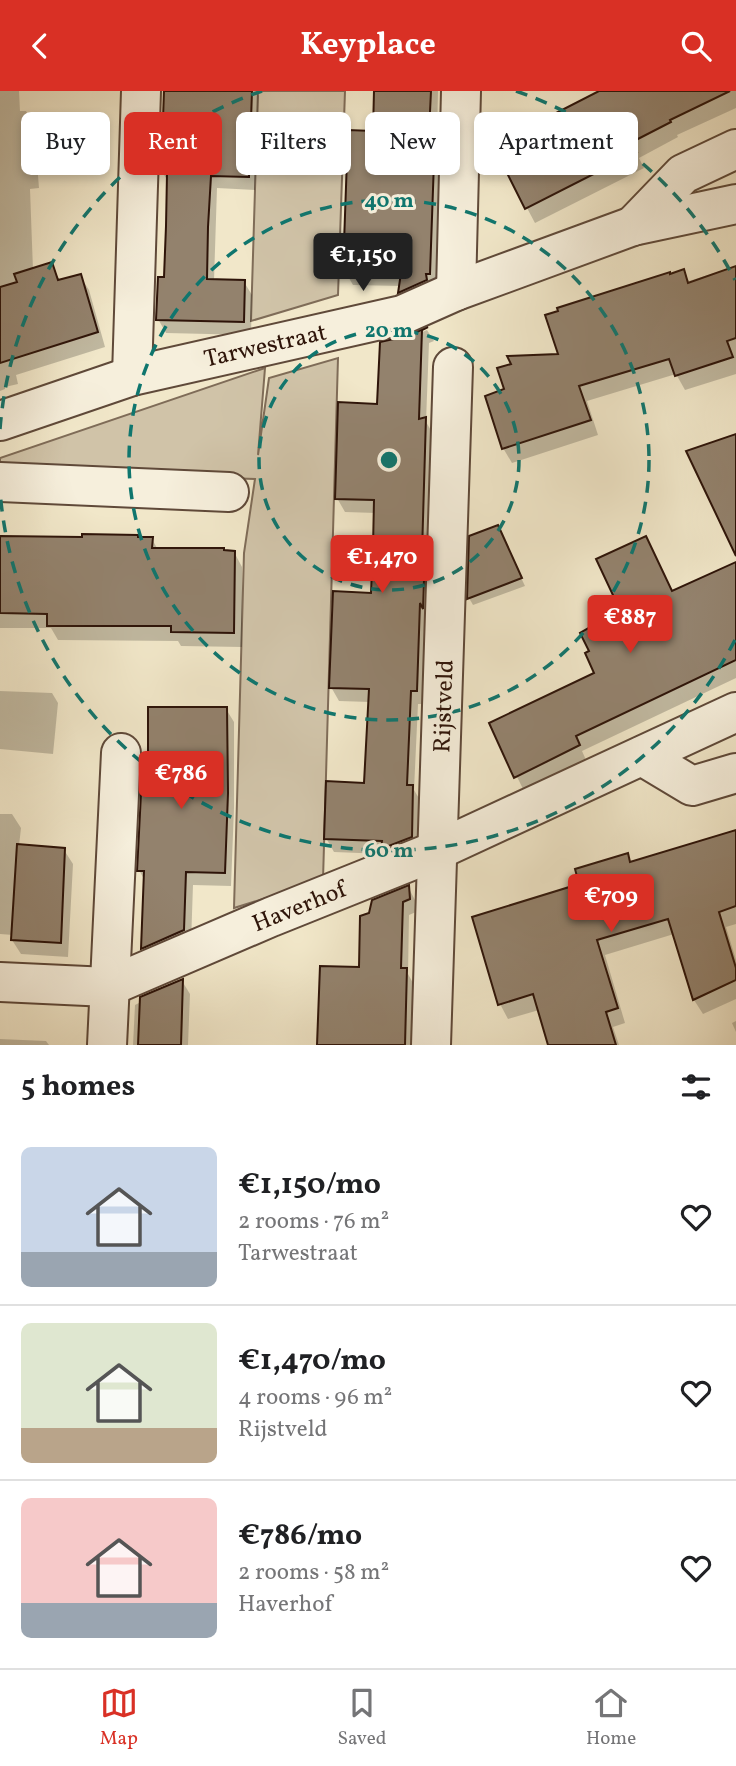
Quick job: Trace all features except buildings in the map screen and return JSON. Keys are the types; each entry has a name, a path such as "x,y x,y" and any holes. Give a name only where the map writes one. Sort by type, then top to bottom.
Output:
{"street":[{"path":"132,376 141,91"},
{"path":"456,291 461,91"},
{"name":"Tarwestraat","path":"633,226 682,174 736,149"},
{"name":"Tarwestraat","path":"0,421 132,376 402,315 456,291 633,226 736,204"},
{"name":"Rijstveld","path":"431,1045 453,367"},
{"path":"0,482 229,492"},
{"name":"Haverhof","path":"0,982 108,987 271,917 438,850 736,712"},
{"path":"107,1045 121,753"},
{"path":"642,756 692,786 736,772"}],"shaded area":[{"path":"258,91 345,91 344,112 257,112"},
{"path":"255,175 342,175 338,295 251,321"},
{"path":"338,358 323,880 234,908 244,553 255,479 0,471 0,458 265,368 258,455 269,378"}]}
